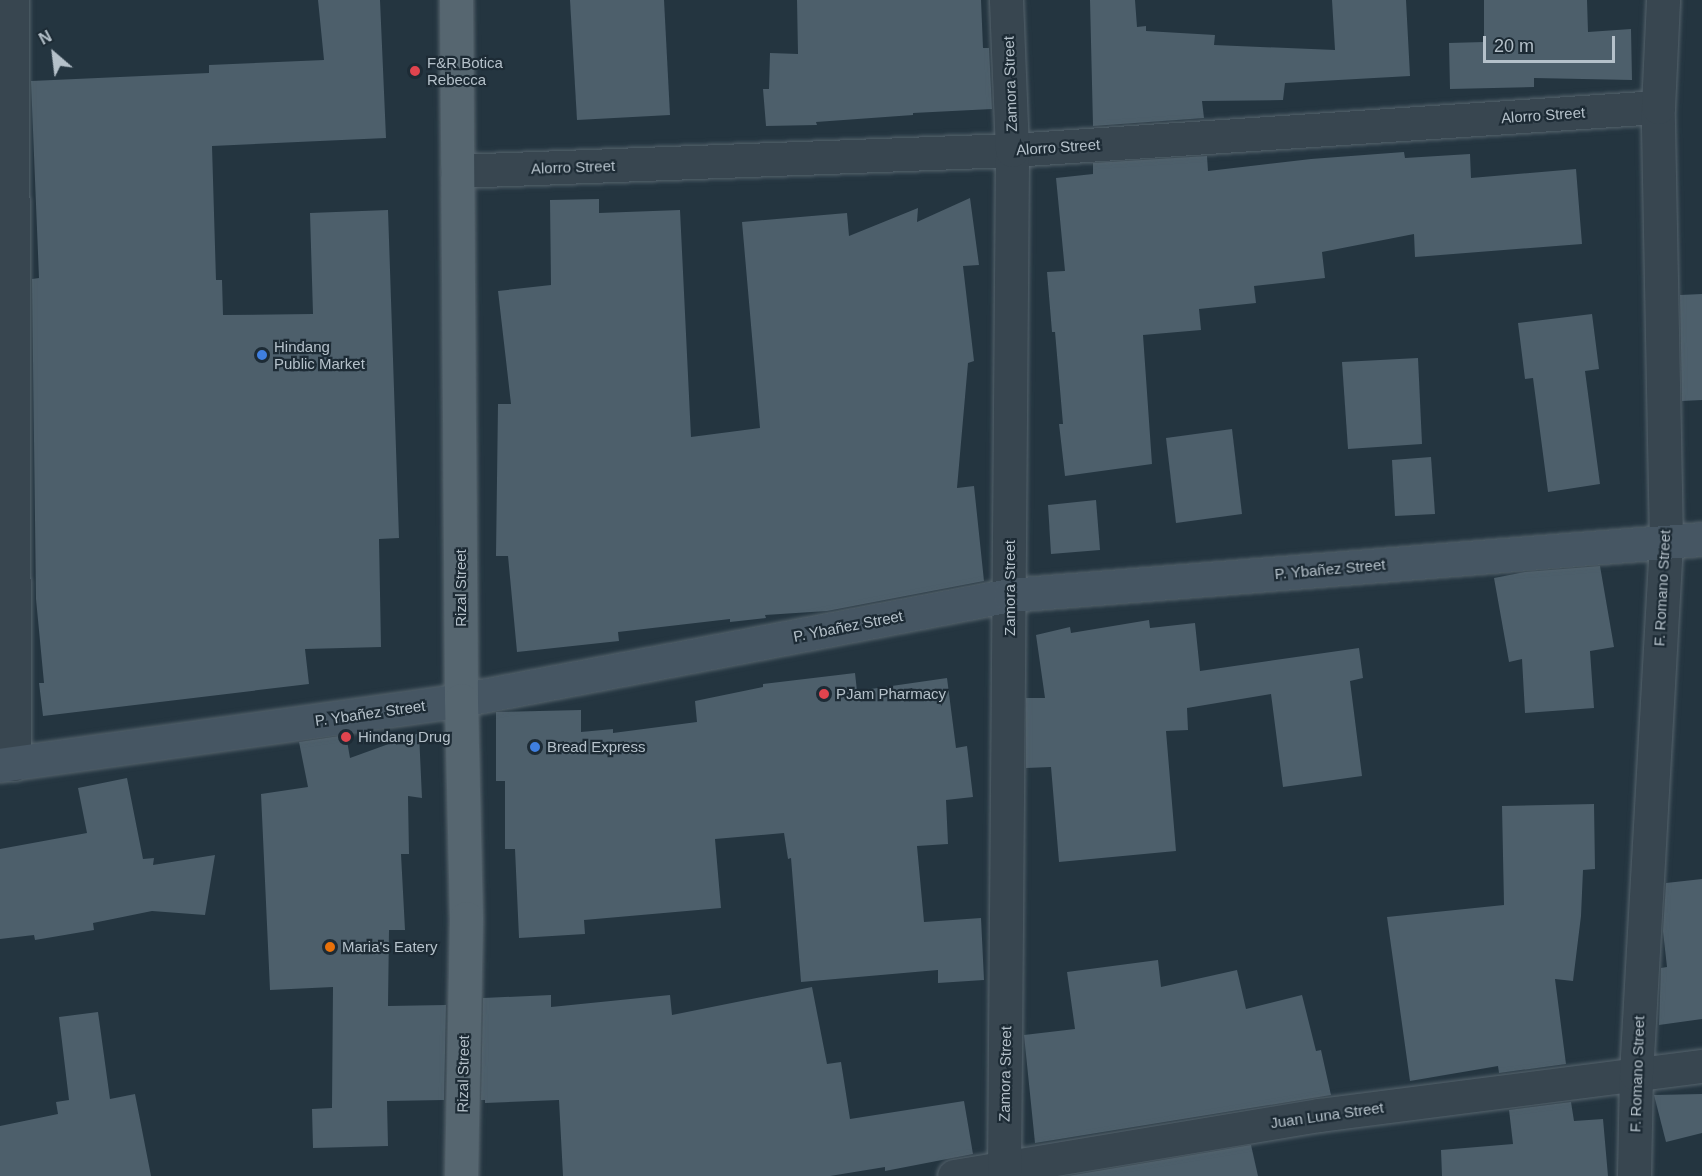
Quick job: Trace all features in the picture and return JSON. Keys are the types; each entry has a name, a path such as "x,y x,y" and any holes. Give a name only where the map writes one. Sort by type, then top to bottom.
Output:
{"main road":[{"name":"Rizal Street","path":"456,0 461,700 466,918 461,1176"}],"street":[{"path":"7,764 12,0"},
{"name":"Zamora Street","path":"1004,1171 1012,150 1006,0"},
{"name":"F. Romano Street","path":"1634,1176 1636,1074 1666,542 1658,107 1664,0"},
{"name":"Alorro Street","path":"457,171 1012,150 1658,107"},
{"name":"P. Ybañez Street","path":"7,764 461,700 1010,595 1702,539"},
{"name":"Juan Luna Street","path":"954,1176 1004,1171 1319,1115 1702,1066"}],"building":[{"path":"318,0 380,0 386,138 212,146 216,280 222,280 223,315 313,314 310,213 388,210 399,538 379,539 381,647 305,649 309,684 43,716 39,683 44,683 36,599 32,279 39,278 31,81 209,73 209,65 324,60"},
{"path":"570,0 664,0 670,115 577,120"},
{"path":"797,0 981,0 983,48 989,48 992,109 913,113 913,115 816,122 817,125 766,126 763,89 769,89 770,53 798,54"},
{"path":"1090,0 1135,0 1137,27 1146,26 1146,31 1215,35 1214,45 1335,50 1332,0 1406,0 1410,76 1285,83 1283,100 1202,101 1204,118 1093,126"},
{"path":"1484,0 1587,0 1588,32 1631,29 1632,80 1534,78 1534,87 1450,89 1449,43 1484,42"},
{"path":"1404,152 1405,158 1470,154 1471,178 1576,169 1582,244 1415,257 1414,234 1322,252 1325,278 1254,286 1256,303 1199,309 1201,330 1143,335 1152,464 1065,476 1059,424 1063,424 1055,332 1052,332 1047,272 1065,271 1056,178 1093,174 1093,163 1207,156 1208,171 1311,159"},
{"path":"970,198 979,265 963,266 974,361 968,363 957,488 974,486 984,581 827,611 765,615 766,618 730,622 730,619 618,632 619,641 517,652 508,556 496,556 498,404 511,404 498,291 551,285 550,200 599,199 599,213 680,210 691,437 760,428 742,222 847,213 849,236 918,208 917,222"},
{"path":"1702,294 1702,400 1682,401 1680,295"},
{"path":"1592,314 1599,369 1585,371 1600,484 1548,492 1533,378 1525,379 1518,323"},
{"path":"1418,358 1422,444 1348,449 1342,362"},
{"path":"1232,429 1242,514 1176,523 1166,438"},
{"path":"1431,457 1435,514 1395,516 1392,460"},
{"path":"1096,500 1100,550 1051,554 1048,505"},
{"path":"1600,566 1614,647 1590,651 1594,708 1525,713 1522,659 1509,662 1494,578 1525,572"},
{"path":"1149,620 1150,628 1195,623 1200,671 1359,648 1363,678 1350,681 1362,776 1283,787 1271,694 1187,708 1188,730 1166,731 1176,851 1059,862 1051,767 1026,768 1026,698 1045,698 1036,635 1070,627 1071,633"},
{"path":"855,673 857,691 947,678 956,748 967,746 973,797 946,800 948,844 917,846 924,922 981,918 984,980 938,983 938,970 801,982 791,858 788,859 784,833 715,839 721,908 584,920 585,934 519,938 515,849 505,849 505,781 496,781 496,712 581,710 581,732 613,729 613,733 697,722 695,701 763,687 763,684"},
{"path":"419,733 422,798 408,796 409,854 401,854 405,930 389,930 388,1006 446,1005 444,1100 387,1101 388,1146 313,1148 312,1109 332,1108 333,987 270,990 261,794 308,787 299,742 346,735 350,758"},
{"path":"127,778 143,859 154,858 153,865 215,855 205,915 152,911 93,923 94,930 35,940 34,935 0,939 0,849 87,833 78,788"},
{"path":"1594,804 1595,869 1583,870 1581,916 1573,981 1555,979 1566,1064 1499,1073 1498,1066 1410,1081 1387,917 1504,905 1502,806"},
{"path":"1702,879 1702,1019 1659,1025 1661,968 1667,967 1663,931 1666,883"},
{"path":"1158,960 1161,987 1237,970 1246,1009 1302,995 1316,1051 1321,1050 1331,1095 1035,1143 1024,1035 1075,1029 1067,972"},
{"path":"812,987 827,1064 841,1062 850,1119 964,1101 973,1154 885,1171 885,1167 830,1176 563,1176 559,1100 485,1103 485,1100 481,1100 483,998 551,995 551,1007 670,995 672,1015"},
{"path":"98,1012 110,1099 135,1094 151,1176 0,1176 0,1126 58,1114 56,1102 69,1100 59,1017"},
{"path":"1702,1094 1702,1133 1666,1142 1654,1095"},
{"path":"1571,1102 1574,1121 1603,1119 1608,1176 1442,1176 1441,1150 1513,1144 1509,1110"},
{"path":"1251,1145 1258,1176 1068,1176"}],"place":[{"name":"F&R Botica Rebecca","path":"415,71"},
{"name":"Hindang Public Market","path":"262,355"},
{"name":"PJam Pharmacy","path":"824,694"},
{"name":"Hindang Drug","path":"346,737"},
{"name":"Bread Express","path":"535,747"},
{"name":"Maria's Eatery","path":"330,947"}]}
